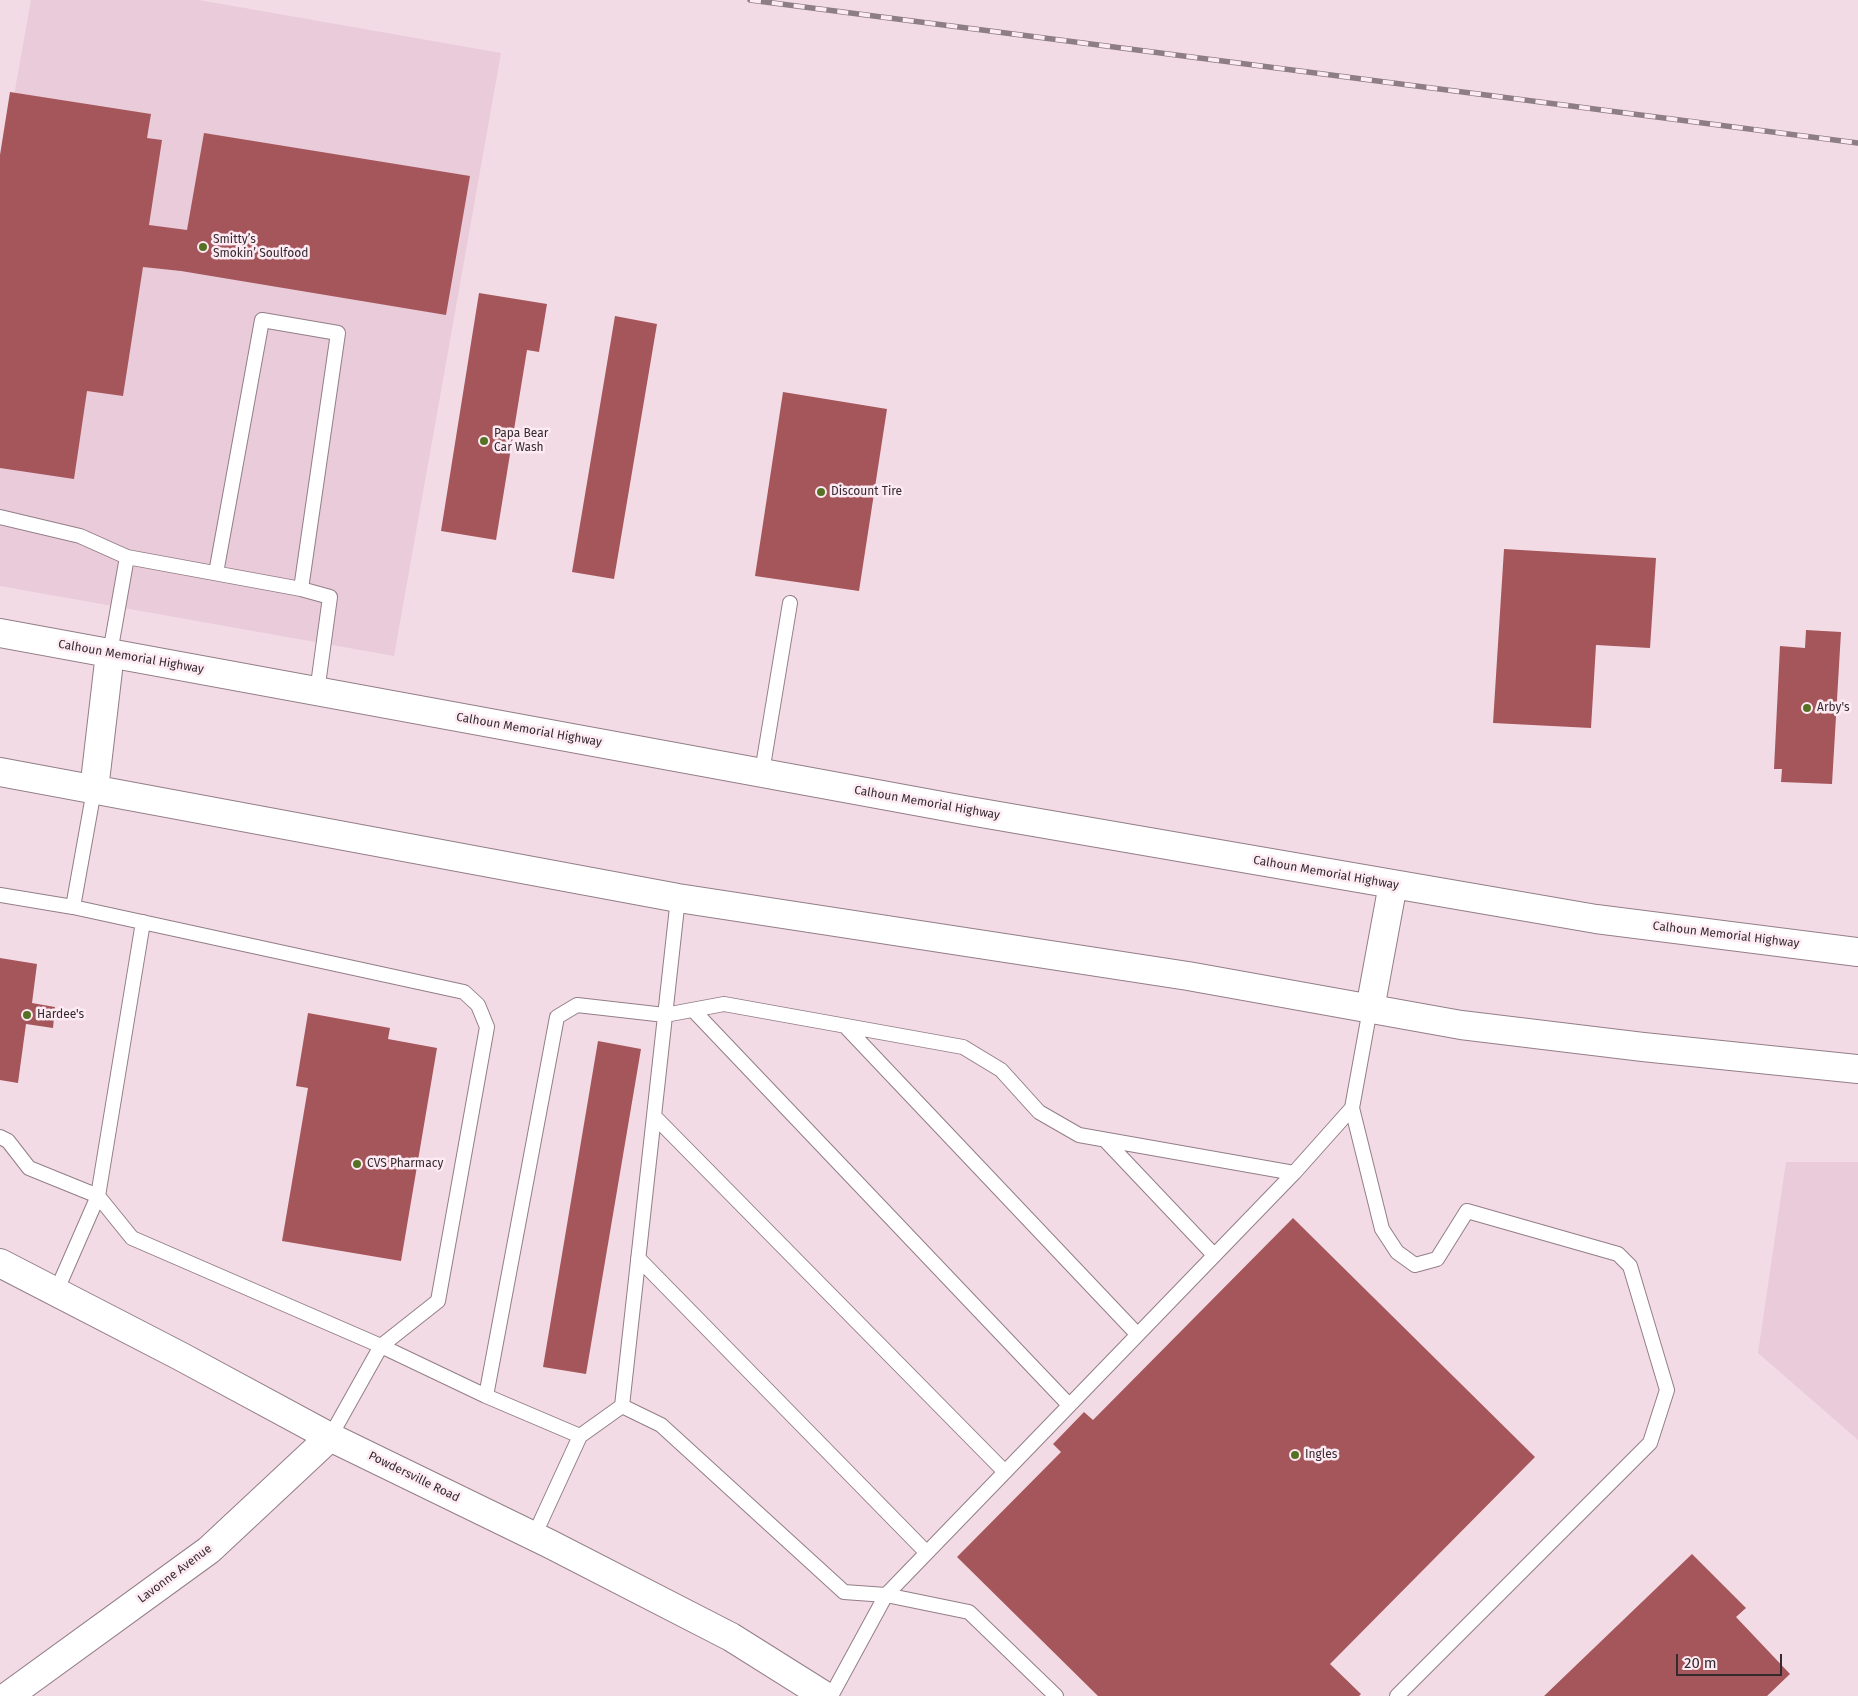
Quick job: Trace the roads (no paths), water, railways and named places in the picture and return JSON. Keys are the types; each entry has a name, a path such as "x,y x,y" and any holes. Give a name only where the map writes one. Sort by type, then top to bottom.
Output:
{"main road":[{"name":"Calhoun Memorial Highway","path":"0,633 974,812 1596,919 1858,952"},
{"path":"94,790 110,653"},
{"path":"0,772 678,898 1188,976 1471,1026 1643,1047 1858,1069"},
{"path":"1370,1009 1393,884"},
{"name":"Powdersville Road","path":"0,1263 330,1437 534,1536 731,1637 825,1696"},
{"name":"Lavonne Avenue","path":"8,1696 210,1550 330,1437"}],"lane":[{"path":"216,573 262,320 338,333 301,589"},
{"path":"0,517 80,536 127,557 301,589 330,597 317,692"},
{"path":"110,653 127,557"},
{"path":"762,772 790,603"},
{"path":"73,907 94,790"},
{"path":"0,895 73,907 464,992 478,1005 487,1027 438,1301 381,1346 330,1437"},
{"path":"534,1536 580,1436 622,1406 678,898"},
{"path":"56,1292 98,1196 143,922"},
{"path":"486,1396 557,1017 576,1005 665,1015 724,1004 963,1047 1001,1070 1039,1112 1079,1135 1294,1173"},
{"path":"1370,1009 1352,1108 1382,1229 1397,1252 1415,1265 1437,1259 1467,1211 1618,1254 1630,1266 1667,1390 1650,1443 1398,1696"},
{"path":"693,1010 1070,1405"},
{"path":"845,1026 1137,1334"},
{"path":"831,1696 886,1595 1294,1173 1352,1108"},
{"path":"654,1116 1005,1472"},
{"path":"0,1137 8,1141 29,1168 98,1196 132,1238 381,1346 486,1396 580,1436"},
{"path":"1105,1140 1214,1255"},
{"path":"638,1258 926,1552"},
{"path":"622,1406 661,1425 844,1592 886,1595 969,1612 1056,1696"}],"railway":[{"path":"750,0 1858,143"}],"place":[{"name":"Smitty’s Smokin’ Soulfood","path":"203,247"},
{"name":"Papa Bear Car Wash","path":"484,441"},
{"name":"Discount Tire","path":"821,492"},
{"name":"Arby's","path":"1807,708"},
{"name":"Hardee's","path":"27,1015"},
{"name":"CVS Pharmacy","path":"357,1164"},
{"name":"Ingles","path":"1295,1455"}]}
